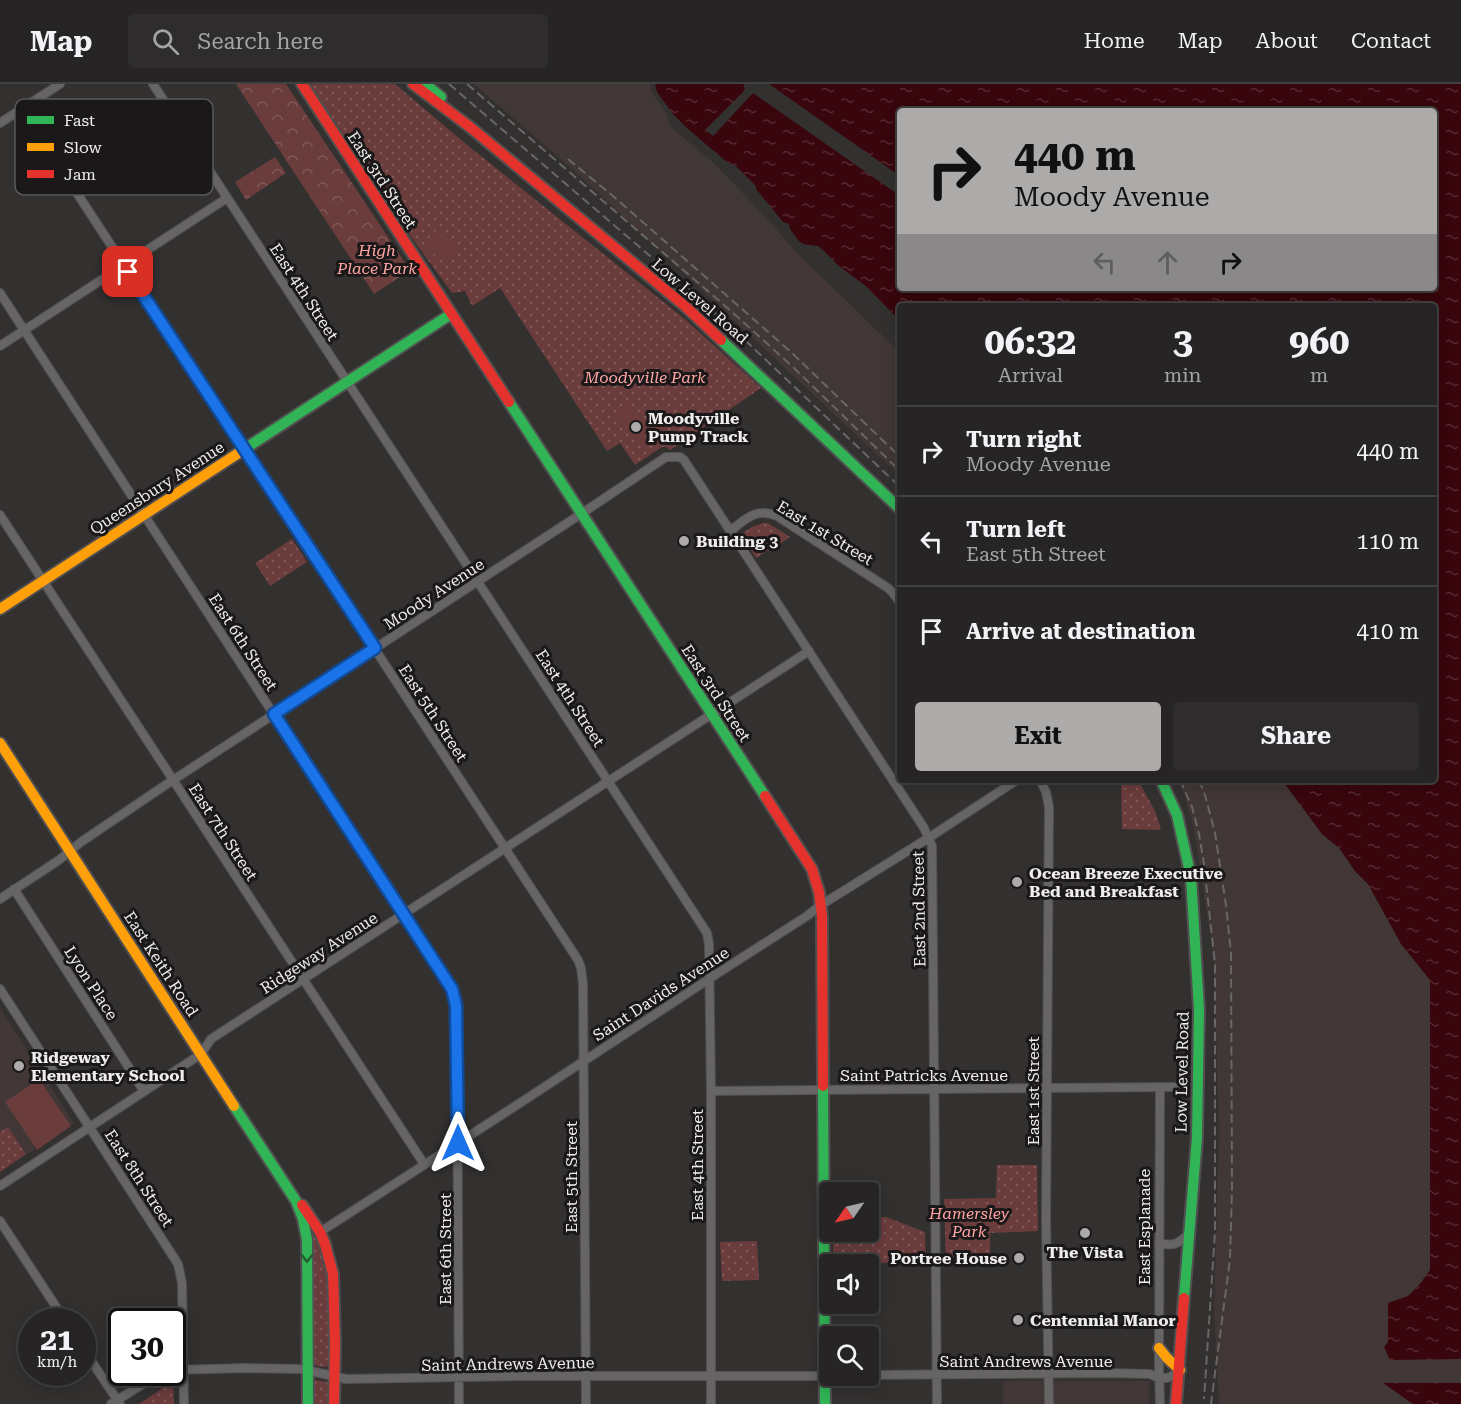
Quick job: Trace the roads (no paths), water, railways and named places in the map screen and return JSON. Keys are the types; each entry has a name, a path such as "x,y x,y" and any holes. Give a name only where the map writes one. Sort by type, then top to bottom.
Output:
{"street":[{"path":"37,99 60,84"},
{"name":"East 4th Street","path":"153,84 163,99"},
{"name":"East 3rd Street","path":"302,84 812,869 819,888 821,905 825,1326"},
{"name":"Low Level Road","path":"413,84 470,127 686,307 897,506"},
{"name":"Low Level Road","path":"425,84 470,127"},
{"path":"0,123 15,113"},
{"name":"East 4th Street","path":"213,178 707,933 710,978 711,1091 711,1404"},
{"name":"East 5th Street","path":"78,195 578,960 583,984 586,1404"},
{"path":"0,346 226,198"},
{"name":"East 6th Street","path":"0,293 449,983 455,997 459,1404"},
{"name":"Queensbury Avenue","path":"0,609 451,314"},
{"name":"Moody Avenue","path":"0,899 59,860 95,832 666,457 676,457"},
{"name":"East 2nd Street","path":"676,457 684,460 930,837 932,846 937,1404"},
{"name":"East 1st Street","path":"730,531 755,513 770,513 888,588 897,598"},
{"name":"East 7th Street","path":"0,515 424,1164"},
{"name":"Ridgeway Avenue","path":"0,1186 201,1054 211,1039 809,651"},
{"name":"East Keith Road","path":"0,743 296,1201 303,1219 307,1240 308,1404"},
{"name":"Saint Davids Avenue","path":"320,1232 1011,783"},
{"name":"East 1st Street","path":"1042,783 1049,807 1046,1219 1049,1404"},
{"name":"Low Level Road","path":"1162,783 1177,815 1191,878 1199,1020 1197,1128 1180,1370"},
{"name":"Lyon Place","path":"14,890 144,1091"},
{"name":"East 8th Street","path":"0,989 178,1264 182,1283 182,1308"},
{"name":"East Esplanade","path":"1160,1087 1160,1404"},
{"name":"Saint Patricks Avenue","path":"711,1091 1174,1087"},
{"name":"East Keith Road","path":"296,1201 303,1206 320,1232 333,1274 334,1404"},
{"path":"0,1221 57,1308"},
{"path":"1159,1243 1174,1244 1190,1233"},
{"path":"1159,1348 1180,1370"},
{"path":"1150,1374 1159,1366"},
{"name":"Saint Andrews Avenue","path":"186,1369 308,1370 346,1379 819,1376"},
{"path":"96,1370 116,1403 143,1386"},
{"path":"1160,1378 1167,1378 1180,1370"},
{"path":"1176,1404 1180,1370"},
{"name":"Saint Andrews Avenue","path":"879,1375 1150,1374 1160,1378"},
{"name":"East 8th Street","path":"183,1386 184,1404"},
{"name":"East 3rd Street","path":"825,1386 825,1404"}],"water":[{"path":"653,84 1461,84 1461,1359 1390,1360 1384,1347 1388,1342 1388,1303 1408,1296 1430,1270 1430,980 1401,944 1368,884 1355,871 1339,848 1322,834 1284,783 1437,783 1437,303 897,303 897,326 818,251 802,247 728,166 691,135 657,96"},
{"path":"1383,1383 1461,1383 1461,1404 1413,1404"}],"railway":[{"path":"449,84 684,285 897,484"},
{"path":"467,84 731,311 794,368 897,468"},
{"path":"568,159 791,352 897,454"},
{"path":"1181,783 1192,807 1199,834 1215,964 1215,1232 1204,1399"},
{"path":"1200,783 1215,833 1231,953 1230,1259 1211,1404"}],"place":[{"name":"Moodyville Pump Track","path":"636,427"},
{"name":"Building 3","path":"684,541"},
{"name":"Ocean Breeze Executive Bed and Breakfast","path":"1017,882"},
{"name":"Ridgeway Elementary School","path":"19,1066"},
{"name":"The Vista","path":"1085,1233"},
{"name":"Portree House","path":"1019,1258"},
{"name":"Centennial Manor","path":"1018,1320"}],"park label":[{"name":"High Place Park","path":"377,259"},
{"name":"Moodyville Park","path":"645,377"},
{"name":"Hamersley Park","path":"969,1222"}]}
